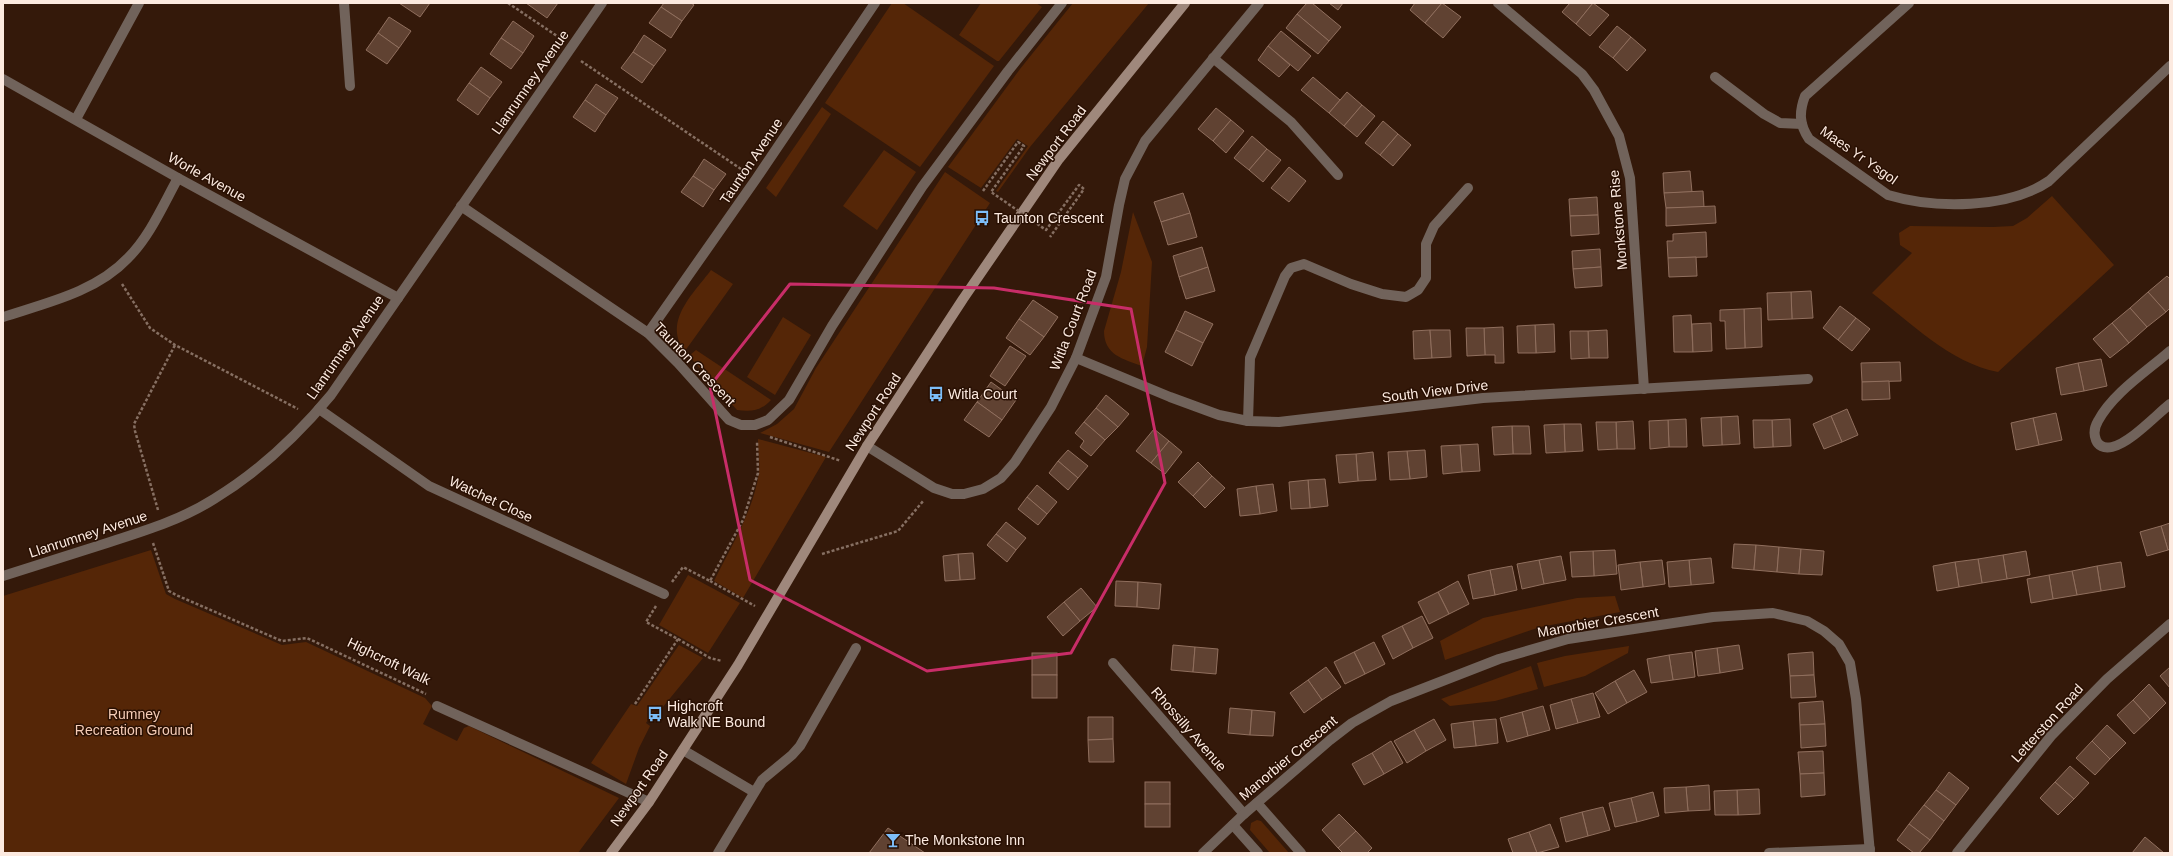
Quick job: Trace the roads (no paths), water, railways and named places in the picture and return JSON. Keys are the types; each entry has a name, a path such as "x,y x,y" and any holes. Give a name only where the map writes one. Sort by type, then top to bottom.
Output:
{"main road":[{"name":"Newport Road","path":"611,853 649,802 738,665 767,613 801,560 867,446 963,299 1059,160 1185,3"}],"street":[{"path":"76,120 139,3"},
{"path":"344,3 350,86"},
{"name":"Llanrumney Avenue","path":"3,576 148,530 162,524 213,500 254,472 276,454 319,409 398,298 602,3"},
{"name":"Taunton Avenue","path":"648,334 756,179 875,3"},
{"name":"Taunton Crescent","path":"461,206 648,334 678,363 729,420 756,429 789,400 832,326 922,187 1008,70 1062,3"},
{"name":"Witla Court Road","path":"867,446 934,488 952,494 964,494 982,488 1002,478 1015,462 1051,407 1076,358 1106,277 1118,205 1125,179 1133,161 1145,141 1259,3"},
{"name":"Monkstone Rise","path":"1498,3 1582,74 1600,100 1619,136 1630,178 1644,389"},
{"name":"Maes Yr Ysgol","path":"1909,3 1805,96 1801,106 1802,124 1809,139 1888,195 1935,204 1956,204 2012,198 2038,188 2049,181 2170,66"},
{"path":"1213,58 1291,122 1338,175"},
{"path":"1715,77 1764,114 1780,123 1802,124"},
{"name":"Worle Avenue","path":"3,79 178,178 398,298"},
{"path":"3,317 80,291 114,272 139,244 178,178"},
{"path":"1248,421 1250,358 1285,276 1291,268 1304,264 1351,284 1382,294 1406,297 1418,290 1426,278 1426,244 1434,226 1468,188"},
{"path":"2170,352 2108,405 2097,422 2094,434 2097,443 2102,447 2111,448 2123,443 2170,404"},
{"name":"South View Drive","path":"1076,358 1170,397 1220,415 1248,421 1300,420 1483,398 1808,379"},
{"name":"Watchet Close","path":"319,409 429,486 664,594"},
{"name":"Manorbier Crescent","path":"1203,853 1244,814 1304,761 1352,723 1391,701 1443,679 1500,659 1568,639 1713,617 1773,613 1807,621 1824,631 1839,644 1850,663 1856,699 1870,851"},
{"name":"Letterston Road","path":"1957,853 2056,731 2107,679 2170,624"},
{"path":"718,853 762,780 792,755 800,746 856,648"},
{"name":"Rhossilly Avenue","path":"1113,662 1244,814"},
{"name":"Highcroft Walk","path":"437,706 649,802"},
{"path":"683,750 754,792"},
{"path":"1257,803 1300,853"},
{"path":"1233,825 1258,853"},
{"path":"1769,853 1870,851"}],"place":[{"name":"Taunton Crescent","path":"982,218"},
{"name":"Witla Court","path":"936,394"},
{"name":"Highcroft Walk NE Bound","path":"655,714"},
{"name":"The Monkstone Inn","path":"893,840"}],"park label":[{"name":"Rumney Recreation Ground","path":"134,722"}]}
